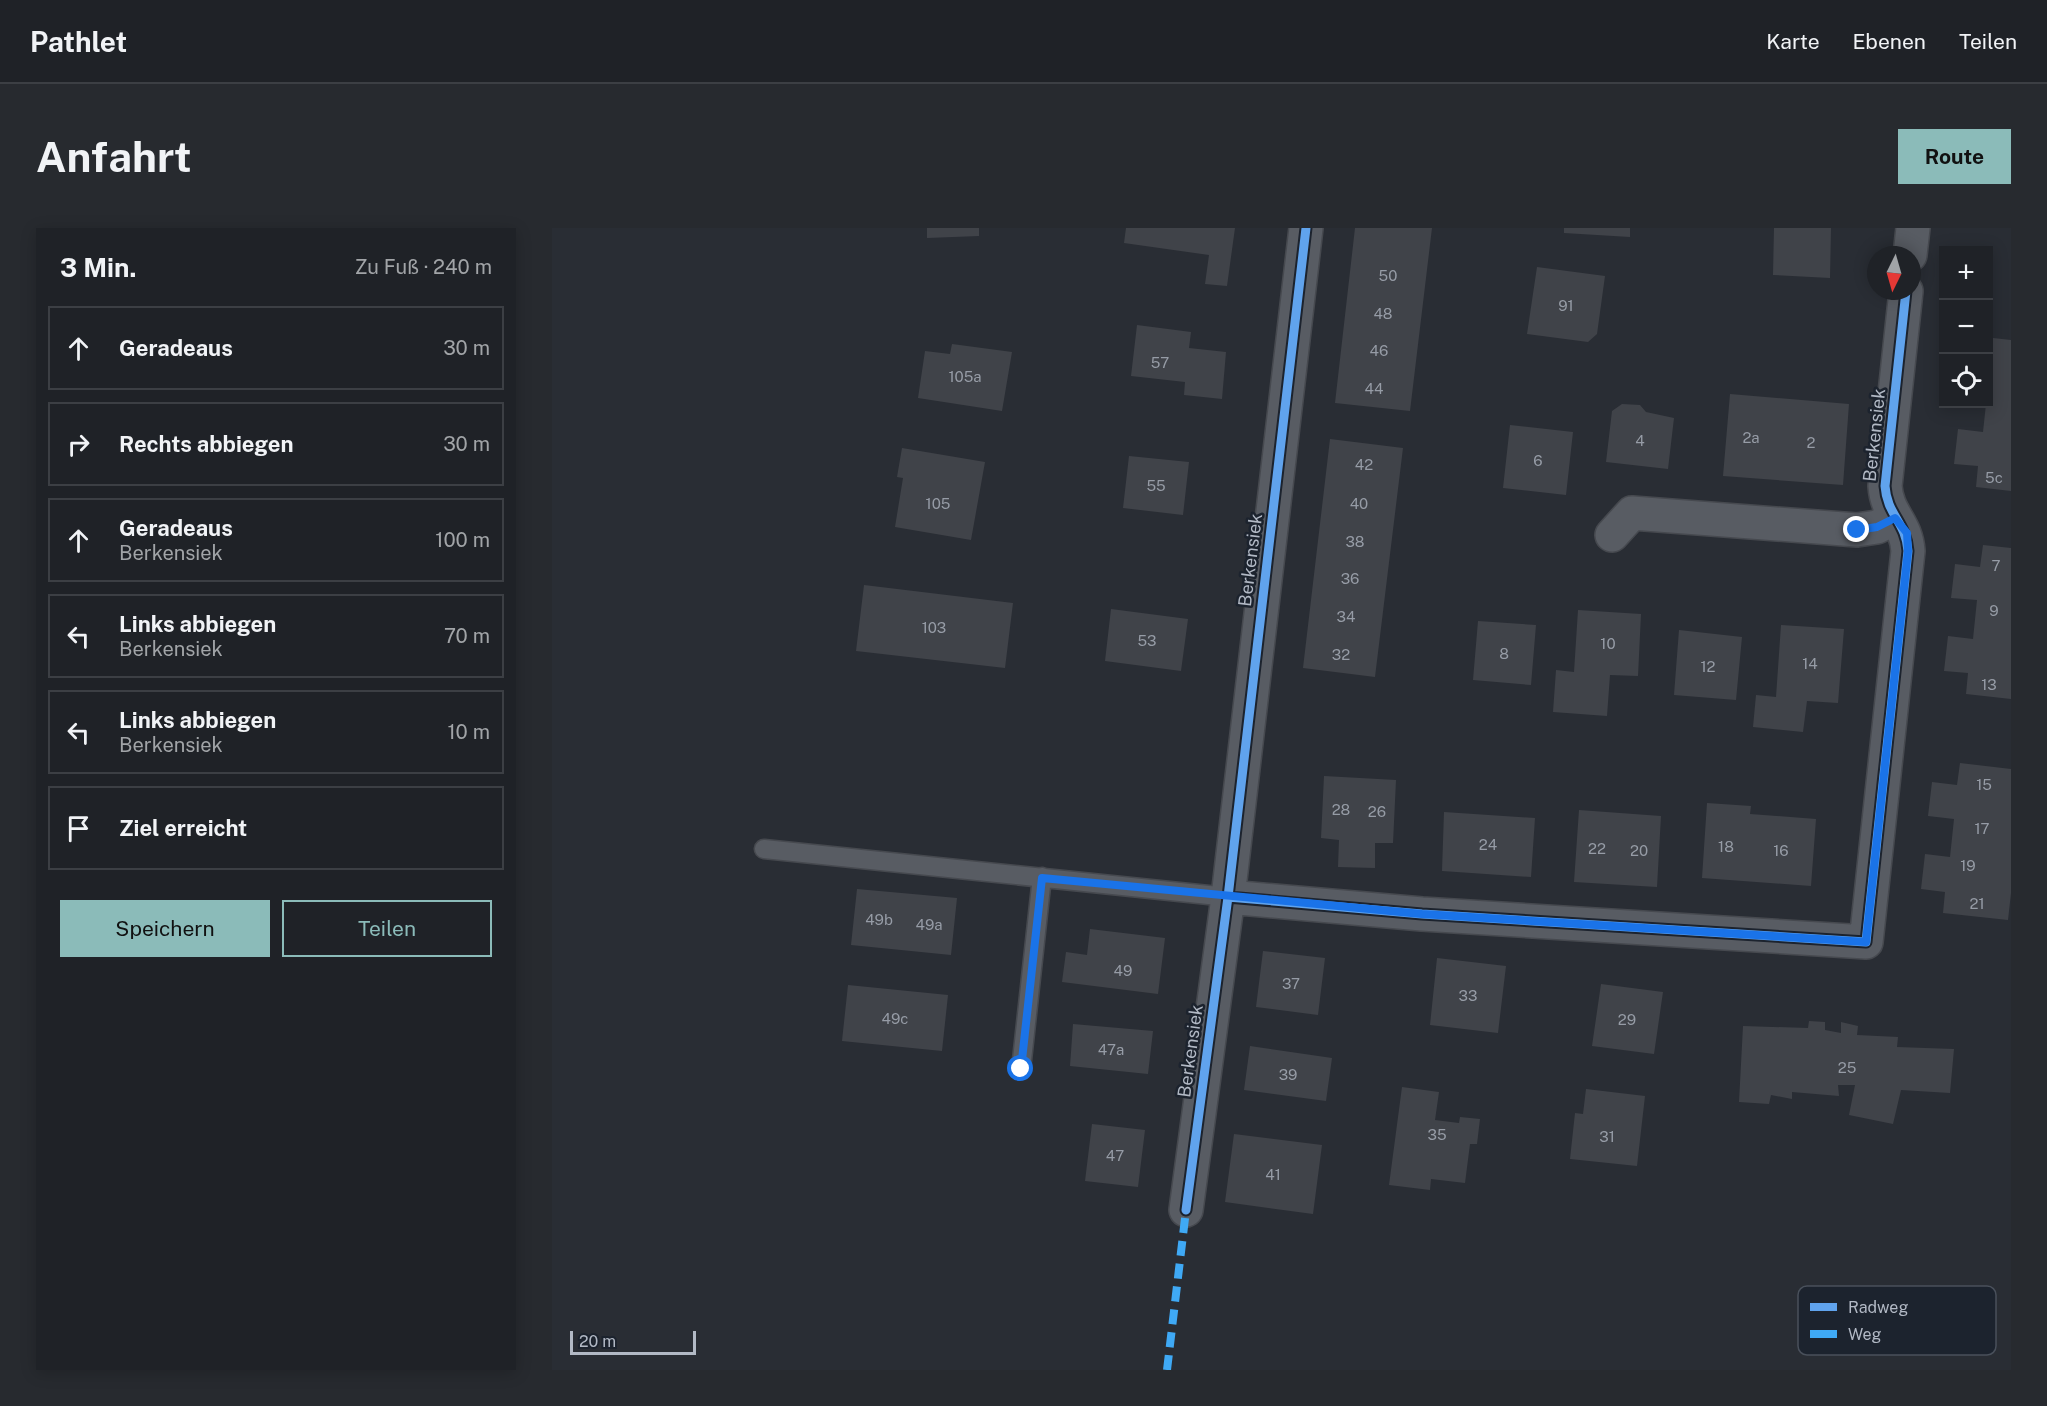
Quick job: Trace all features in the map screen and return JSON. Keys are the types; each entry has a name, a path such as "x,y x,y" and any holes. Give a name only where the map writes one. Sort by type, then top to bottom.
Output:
{"street":[{"name":"Berkensiek","path":"1185,1210 1228,897 1305,228"},
{"path":"1911,246 1913,228"},
{"name":"Berkensiek","path":"1228,897 1422,914 1866,942 1908,551 1907,533 1886,502 1885,486 1905,300"},
{"path":"1612,535 1632,513 1857,530 1877,527 1895,518"}],"lane":[{"path":"764,849 1228,897"},
{"path":"1021,1069 1042,878"}],"building":[{"path":"927,228 979,228 979,236 927,238"},
{"path":"1126,228 1235,228 1227,286 1205,284 1209,255 1124,243"},
{"path":"1355,228 1432,228 1410,411 1335,403"},
{"path":"1564,228 1630,228 1630,237 1564,233"},
{"path":"1774,228 1831,228 1830,278 1773,275"},
{"path":"1537,267 1605,276 1597,334 1588,342 1527,334"},
{"path":"1137,325 1191,332 1189,348 1226,352 1222,399 1184,395 1185,382 1131,376"},
{"path":"1993,338 2011,340 2011,491 1976,487 1978,466 1954,464 1958,429 1983,432 1986,408 1993,408"},
{"path":"952,344 1012,352 1002,411 918,398 925,351 950,354"},
{"path":"1730,394 1849,404 1843,485 1723,476"},
{"path":"1622,404 1640,405 1646,412 1674,418 1668,469 1606,462 1612,411"},
{"path":"1510,425 1573,432 1566,495 1503,488"},
{"path":"1330,439 1403,448 1375,677 1303,668"},
{"path":"902,448 985,462 971,540 895,527 903,478 897,477"},
{"path":"1129,456 1189,462 1183,515 1123,508"},
{"path":"1983,545 2011,548 2011,699 1966,694 1968,673 1944,671 1948,636 1973,639 1977,600 1951,598 1955,564 1980,567"},
{"path":"864,585 1013,603 1005,668 856,651"},
{"path":"1111,609 1188,619 1181,671 1105,661"},
{"path":"1578,610 1641,614 1638,676 1610,675 1607,716 1553,712 1556,670 1574,672"},
{"path":"1478,621 1536,625 1531,685 1473,680"},
{"path":"1781,625 1844,629 1838,703 1807,701 1803,732 1753,727 1756,695 1776,697"},
{"path":"1679,630 1742,637 1736,700 1674,695"},
{"path":"1960,763 2011,769 2011,893 2008,920 1943,913 1945,892 1921,889 1925,854 1950,857 1954,819 1928,816 1932,782 1957,785"},
{"path":"1324,776 1396,780 1393,843 1375,843 1375,868 1338,867 1339,840 1321,838"},
{"path":"1707,803 1751,806 1750,814 1816,819 1811,886 1702,878"},
{"path":"1579,810 1661,816 1657,887 1574,882"},
{"path":"1444,812 1535,818 1531,877 1442,871"},
{"path":"857,889 957,898 951,955 851,945"},
{"path":"1090,929 1165,938 1158,994 1062,982 1066,952 1087,955"},
{"path":"1263,951 1325,958 1318,1015 1256,1007"},
{"path":"1437,958 1506,966 1498,1033 1430,1025"},
{"path":"1601,984 1663,992 1654,1054 1592,1046"},
{"path":"848,985 948,995 942,1051 842,1041"},
{"path":"1809,1021 1825,1022 1825,1030 1841,1033 1841,1022 1858,1026 1857,1035 1898,1037 1897,1047 1954,1049 1950,1093 1901,1090 1893,1124 1849,1115 1855,1085 1838,1085 1839,1096 1792,1092 1792,1099 1771,1095 1769,1104 1739,1102 1743,1026 1808,1028"},
{"path":"1073,1024 1153,1031 1148,1074 1070,1066"},
{"path":"1250,1046 1332,1058 1326,1101 1244,1090"},
{"path":"1402,1087 1439,1092 1435,1120 1459,1123 1460,1117 1480,1119 1477,1144 1470,1144 1465,1183 1431,1179 1430,1190 1389,1185"},
{"path":"1586,1089 1645,1096 1637,1166 1570,1159 1575,1113 1583,1114"},
{"path":"1092,1124 1145,1130 1138,1187 1085,1181"},
{"path":"1234,1134 1322,1145 1313,1214 1225,1202"}],"marked path":[{"path":"1167,1370 1186,1210"}],"cycle path":[{"path":"1186,1210 1228,897 1306,228"},
{"path":"1228,897 1422,914 1866,942 1908,551 1907,541 1889,504 1885,486 1905,300"}],"route":[{"path":"1021,1069 1042,878 1422,914 1866,942 1908,551 1907,533 1895,518 1877,527 1857,530"}]}
